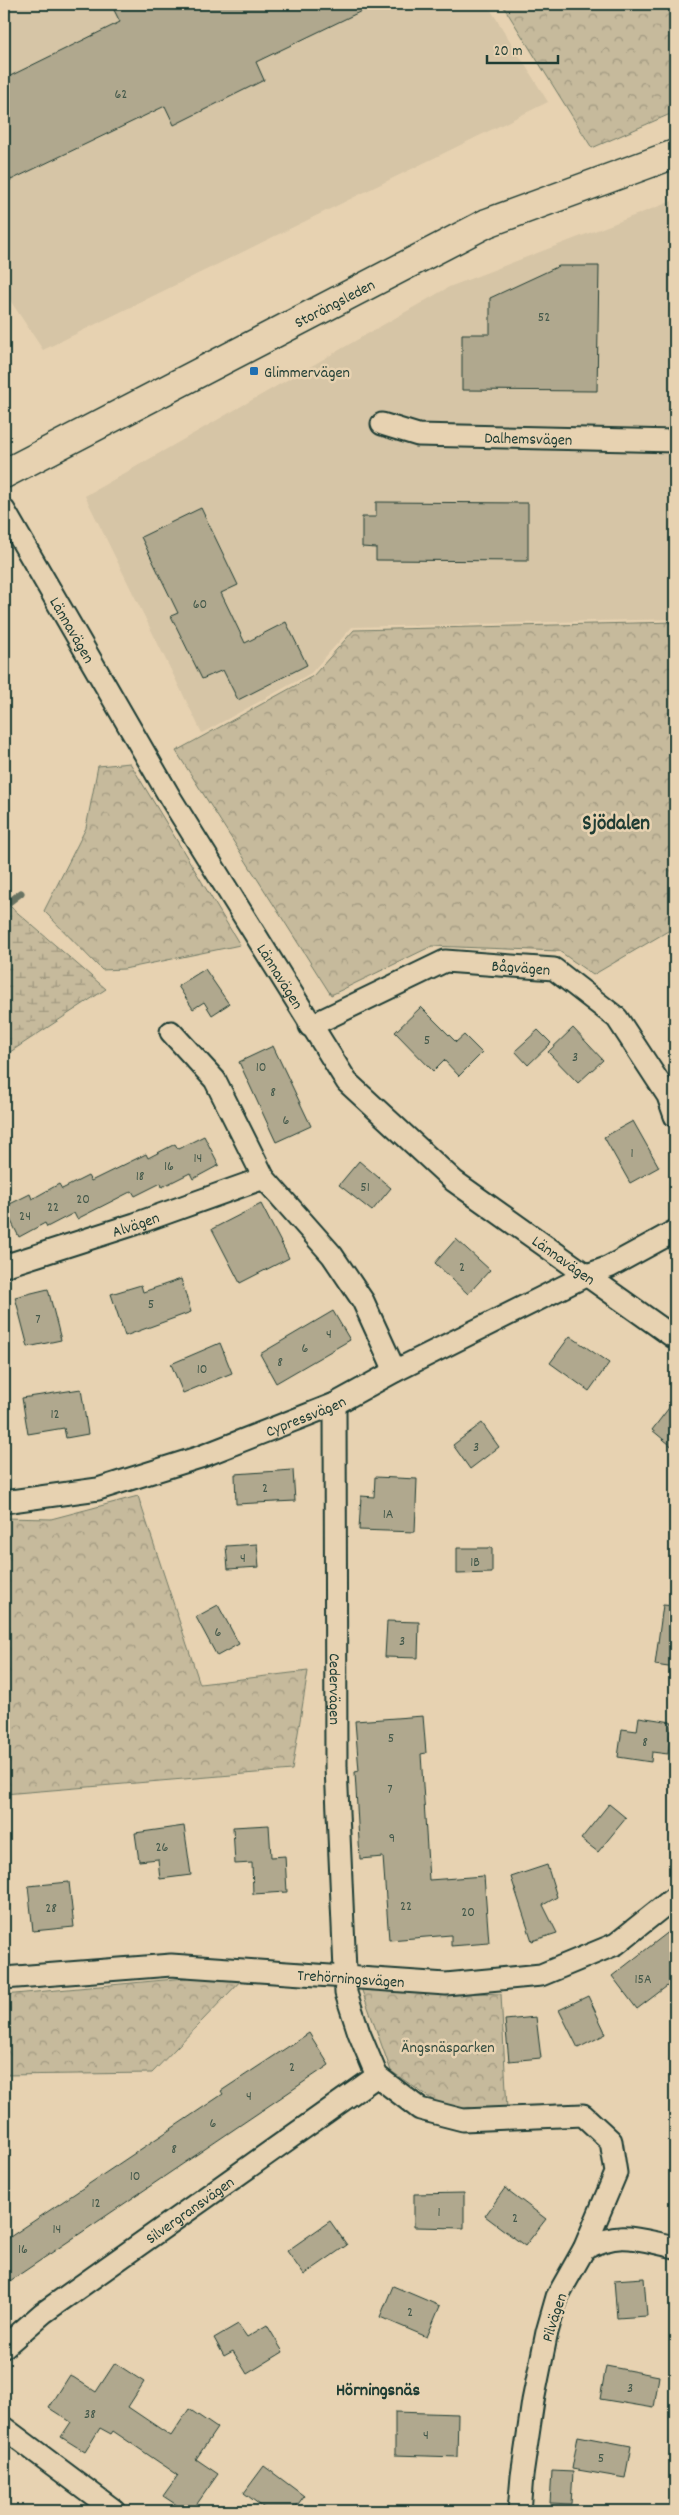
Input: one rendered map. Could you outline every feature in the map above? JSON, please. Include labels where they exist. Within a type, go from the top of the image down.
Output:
[{"type":"main road","name":"Storängsleden","points":[[4,474],[487,223],[675,154]]},
{"type":"street","name":"Dalhemsvägen","points":[[382,424],[418,435],[675,441]]},
{"type":"street","name":"Lännavägen","points":[[4,510],[171,799],[310,1026],[347,1082],[454,1181],[675,1338]]},
{"type":"street","name":"Bågvägen","points":[[310,1026],[445,961],[554,969],[617,1018],[668,1096],[675,1116]]},
{"type":"street","points":[[171,1032],[215,1080],[264,1178],[337,1262],[363,1300],[395,1370]]},
{"type":"street","name":"Alvägen","points":[[4,1266],[135,1224],[264,1178]]},
{"type":"street","name":"Cypressvägen","points":[[4,1502],[98,1489],[200,1457],[335,1404],[395,1370],[587,1275],[609,1267],[675,1231]]},
{"type":"street","name":"Cedervägen","points":[[335,1404],[336,1767],[346,1975]]},
{"type":"street","name":"Trehörningsvägen","points":[[4,1978],[172,1966],[346,1975],[446,1984],[541,1975],[616,1944],[675,1897]]},
{"type":"street","points":[[346,1975],[346,1993],[377,2076]]},
{"type":"street","name":"Pilvägen","points":[[377,2076],[420,2109],[463,2120],[584,2115],[611,2141],[616,2173],[584,2249],[557,2297],[543,2347],[522,2476],[519,2511]]},
{"type":"street","name":"Silvergransvägen","points":[[4,2347],[43,2312],[377,2076]]},
{"type":"street","points":[[584,2249],[602,2239],[618,2236],[675,2247]]},
{"type":"street","points":[[4,2428],[114,2511]]},
{"type":"shaded area","points":[[4,4],[487,4],[548,102],[43,350],[4,291]]},
{"type":"shaded area","points":[[675,200],[675,619],[352,627],[311,673],[202,733],[85,496],[449,287]]},
{"type":"green space","points":[[502,4],[675,4],[675,112],[592,148]]},
{"type":"green space","points":[[675,622],[675,927],[593,975],[559,951],[432,946],[331,995],[176,751],[313,676],[354,630]]},
{"type":"green space","points":[[130,763],[240,945],[124,969],[102,970],[44,911],[86,828],[98,766]]},
{"type":"green space","points":[[4,901],[106,989],[4,1056]]},
{"type":"green space","points":[[138,1496],[200,1684],[308,1671],[292,1770],[4,1794],[4,1518],[51,1519]]},
{"type":"green space","points":[[249,1972],[152,2073],[4,2075],[4,1995]]},
{"type":"green space","name":"Ängsnäsparken","points":[[361,1988],[501,1994],[507,2109],[444,2108],[391,2071]]},
{"type":"building","points":[[111,4],[376,4],[256,62],[264,80],[174,125],[165,106],[11,180],[4,165],[4,79],[120,22]]},
{"type":"building","points":[[559,266],[599,266],[597,391],[462,390],[462,334],[490,334],[490,298]]},
{"type":"building","points":[[376,502],[528,503],[528,561],[376,560],[376,548],[362,547],[362,517],[376,517]]},
{"type":"building","points":[[201,508],[238,585],[221,593],[245,643],[286,622],[307,665],[238,700],[223,670],[202,679],[171,616],[178,613],[141,537]]},
{"type":"building","points":[[205,969],[229,1004],[212,1015],[204,1002],[193,1009],[178,986]]},
{"type":"building","points":[[421,1007],[456,1042],[464,1035],[482,1053],[459,1076],[444,1060],[433,1071],[395,1032]]},
{"type":"building","points":[[573,1028],[603,1060],[578,1083],[548,1052]]},
{"type":"building","points":[[538,1030],[551,1043],[528,1065],[515,1051]]},
{"type":"building","points":[[273,1046],[311,1126],[276,1142],[239,1062]]},
{"type":"building","points":[[633,1121],[659,1167],[630,1183],[604,1137]]},
{"type":"building","points":[[204,1136],[219,1165],[193,1179],[190,1173],[162,1187],[161,1183],[135,1196],[132,1191],[77,1219],[74,1213],[47,1227],[45,1223],[19,1237],[4,1207],[30,1194],[32,1199],[59,1184],[62,1189],[88,1176],[91,1181],[146,1154],[148,1158],[175,1144],[178,1149]]},
{"type":"building","points":[[359,1161],[391,1188],[372,1211],[339,1185]]},
{"type":"building","points":[[261,1204],[289,1258],[240,1283],[212,1229]]},
{"type":"building","points":[[456,1239],[490,1270],[468,1294],[435,1263]]},
{"type":"building","points":[[181,1279],[191,1312],[125,1336],[111,1294],[141,1285],[143,1292]]},
{"type":"building","points":[[48,1289],[61,1340],[28,1347],[15,1297]]},
{"type":"building","points":[[333,1311],[350,1340],[276,1383],[260,1354]]},
{"type":"building","points":[[570,1336],[609,1363],[589,1391],[550,1363]]},
{"type":"building","points":[[220,1343],[232,1373],[183,1393],[171,1364]]},
{"type":"building","points":[[81,1389],[88,1434],[66,1438],[64,1428],[28,1434],[22,1398]]},
{"type":"building","points":[[675,1400],[675,1449],[652,1430]]},
{"type":"building","points":[[482,1423],[499,1447],[470,1469],[453,1445]]},
{"type":"building","points":[[293,1470],[295,1501],[236,1504],[235,1474]]},
{"type":"building","points":[[375,1477],[417,1479],[415,1532],[359,1530],[361,1496],[374,1497]]},
{"type":"building","points":[[257,1544],[259,1567],[228,1569],[226,1546]]},
{"type":"building","points":[[457,1548],[492,1548],[492,1573],[457,1574]]},
{"type":"building","points":[[218,1605],[239,1644],[217,1656],[196,1617]]},
{"type":"building","points":[[663,1605],[675,1606],[675,1668],[655,1665]]},
{"type":"building","points":[[387,1621],[419,1622],[418,1658],[385,1657]]},
{"type":"building","points":[[423,1716],[426,1753],[421,1754],[429,1880],[484,1876],[489,1943],[451,1946],[451,1935],[389,1940],[383,1857],[360,1859],[355,1772],[359,1771],[355,1721]]},
{"type":"building","points":[[639,1717],[672,1722],[668,1754],[652,1752],[651,1762],[618,1757],[622,1729],[637,1731]]},
{"type":"building","points":[[609,1804],[626,1818],[598,1852],[581,1839]]},
{"type":"building","points":[[269,1825],[271,1857],[285,1856],[287,1892],[253,1894],[252,1863],[235,1864],[233,1827]]},
{"type":"building","points":[[184,1826],[191,1875],[160,1879],[158,1859],[139,1861],[135,1833]]},
{"type":"building","points":[[547,1865],[557,1897],[543,1905],[557,1933],[532,1941],[511,1877]]},
{"type":"building","points":[[69,1882],[74,1927],[33,1931],[28,1886]]},
{"type":"building","points":[[675,1927],[675,1980],[637,2009],[612,1976]]},
{"type":"building","points":[[588,1996],[606,2034],[578,2048],[559,2010]]},
{"type":"building","points":[[536,2017],[541,2058],[509,2061],[505,2020]]},
{"type":"building","points":[[309,2033],[329,2065],[4,2285],[4,2241],[223,2094],[221,2091]]},
{"type":"building","points":[[505,2188],[546,2219],[525,2246],[485,2216]]},
{"type":"building","points":[[464,2193],[464,2228],[414,2227],[414,2194]]},
{"type":"building","points":[[330,2221],[347,2245],[304,2275],[287,2251]]},
{"type":"building","points":[[644,2278],[647,2316],[617,2318],[614,2280]]},
{"type":"building","points":[[393,2286],[440,2306],[427,2337],[380,2317]]},
{"type":"building","points":[[238,2324],[247,2337],[267,2325],[283,2352],[247,2374],[233,2351],[224,2356],[214,2338]]},
{"type":"building","points":[[115,2363],[144,2382],[128,2407],[171,2436],[189,2409],[217,2428],[196,2459],[218,2474],[192,2511],[186,2511],[163,2496],[178,2475],[113,2431],[111,2434],[100,2428],[85,2452],[61,2437],[71,2422],[49,2408],[70,2375],[96,2392]]},
{"type":"building","points":[[606,2366],[659,2376],[654,2408],[600,2399]]},
{"type":"building","points":[[395,2412],[458,2414],[457,2457],[395,2455]]},
{"type":"building","points":[[578,2436],[631,2446],[625,2478],[572,2469]]},
{"type":"building","points":[[264,2466],[304,2496],[293,2511],[268,2511],[244,2493]]},
{"type":"building","points":[[552,2471],[573,2472],[571,2504],[550,2503]]},
{"type":"waterway","points":[[4,906],[21,893]]},
{"type":"place","name":"Glimmervägen","points":[[254,371]]},
{"type":"district","name":"Sjödalen","points":[[616,822]]},
{"type":"district","name":"Hörningsnäs","points":[[378,2389]]}]
